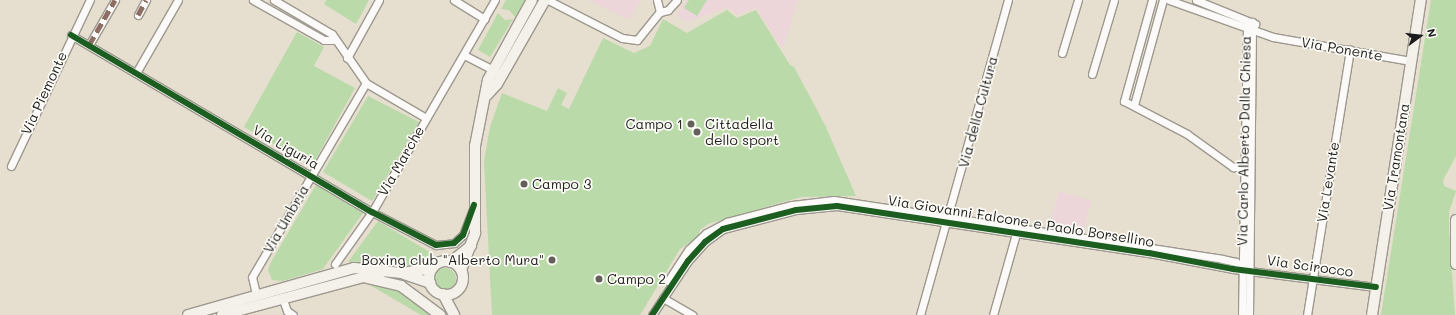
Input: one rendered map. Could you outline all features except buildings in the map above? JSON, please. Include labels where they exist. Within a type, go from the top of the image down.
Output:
[{"type":"street","name":"Via Piemonte","points":[[11,166],[71,35],[90,0]]},
{"type":"street","points":[[88,45],[115,0]]},
{"type":"street","points":[[138,15],[146,0]]},
{"type":"street","points":[[136,73],[178,0]]},
{"type":"street","points":[[253,0],[324,40],[334,40]]},
{"type":"street","points":[[267,8],[273,0],[332,34],[334,40],[366,83],[426,118]]},
{"type":"street","points":[[347,58],[379,0]]},
{"type":"street","points":[[454,0],[485,18]]},
{"type":"street","name":"Via Marche","points":[[335,264],[372,212],[495,0]]},
{"type":"street","points":[[453,313],[454,293],[461,285],[461,270],[472,244],[477,223],[474,205],[475,146],[487,95],[532,0]]},
{"type":"street","points":[[497,72],[546,0],[622,38],[637,40],[660,12],[668,10],[677,0]]},
{"type":"street","points":[[657,0],[660,12]]},
{"type":"street","name":"Via della Cultura","points":[[920,315],[949,216],[1008,0]]},
{"type":"street","points":[[1062,53],[1078,0]]},
{"type":"street","points":[[1092,74],[1114,0]]},
{"type":"street","points":[[1152,0],[1124,101],[1134,105],[1224,157],[1233,166],[1244,167]]},
{"type":"street","points":[[1134,105],[1163,0]]},
{"type":"street","name":"Via Ponente","points":[[1169,0],[1251,27]]},
{"type":"street","name":"Via Ponente","points":[[1196,0],[1273,36],[1411,61]]},
{"type":"street","name":"Via Tramontana","points":[[1372,315],[1421,0]]},
{"type":"street","name":"Via Carlo Alberto Dalla Chiesa","points":[[1248,315],[1245,268],[1244,167],[1251,27]]},
{"type":"street","name":"Via Carlo Alberto Dalla Chiesa","points":[[1242,315],[1245,268],[1251,27]]},
{"type":"street","name":"Via Liguria","points":[[71,35],[372,212],[444,247],[463,235],[474,205]]},
{"type":"street","name":"Via Levante","points":[[1307,315],[1350,49]]},
{"type":"street","points":[[464,55],[497,72]]},
{"type":"street","name":"Via Umbria","points":[[256,294],[252,277],[366,83]]},
{"type":"street","name":"Via Giovanni Falcone e Paolo Borsellino","points":[[647,315],[680,268],[704,242],[723,230],[795,207],[834,200],[949,216],[1017,231]]},
{"type":"street","name":"Via Giovanni Falcone e Paolo Borsellino","points":[[795,207],[837,206],[946,224],[1017,231],[1222,259],[1236,262],[1245,268]]},
{"type":"street","points":[[1456,220],[1456,264]]},
{"type":"street","points":[[993,315],[1017,231]]},
{"type":"street","points":[[188,315],[256,294],[354,268],[402,273],[433,268],[439,263],[451,262],[472,244]]},
{"type":"street","points":[[451,262],[461,270]]},
{"type":"street","points":[[430,283],[433,268]]},
{"type":"street","name":"Via Giovanni Falcone e Paolo Borsellino","points":[[652,315],[680,268]]},
{"type":"street","name":"Via Scirocco","points":[[1245,268],[1376,287]]},
{"type":"street","points":[[222,315],[331,283],[365,278],[382,272]]},
{"type":"street","points":[[402,273],[430,283],[443,294],[453,313]]},
{"type":"street","points":[[365,278],[401,286],[440,315]]},
{"type":"street","points":[[443,294],[454,293]]},
{"type":"street","points":[[282,297],[287,311],[293,315]]},
{"type":"street","points":[[663,298],[693,315]]},
{"type":"shaded area","points":[[588,0],[641,0],[629,20]]},
{"type":"shaded area","points":[[686,0],[798,0],[783,49],[756,8],[736,15],[728,7],[688,22],[676,16]]},
{"type":"shaded area","points":[[1059,191],[1091,201],[1083,236],[1048,230]]},
{"type":"green space","points":[[326,0],[369,0],[356,24],[324,4]]},
{"type":"green space","points":[[506,0],[525,0],[515,17],[509,10],[501,9]]},
{"type":"green space","points":[[689,0],[707,0],[697,16],[684,8]]},
{"type":"green space","points":[[1431,0],[1456,0],[1456,156],[1443,180],[1444,186],[1456,191],[1449,212],[1455,315],[1381,315]]},
{"type":"green space","name":"Cittadella dello sport","points":[[727,10],[737,18],[756,10],[790,65],[794,67],[825,125],[856,196],[801,197],[708,224],[700,230],[698,237],[680,249],[640,315],[492,315],[484,161],[490,127],[502,93],[547,111],[558,88],[567,93],[561,105],[569,109],[603,38],[634,53],[650,46],[663,19],[687,33]]},
{"type":"green space","points":[[498,13],[505,20],[513,19],[490,57],[478,50]]},
{"type":"green space","points":[[297,32],[324,47],[314,66],[355,88],[312,166],[244,127]]},
{"type":"green space","points":[[368,96],[419,122],[372,201],[323,172]]},
{"type":"green space","points":[[316,185],[363,213],[323,269],[283,281],[272,280],[268,270],[271,262]]},
{"type":"green space","points":[[378,221],[433,254],[432,257],[409,266],[386,261],[348,262]]},
{"type":"green space","points":[[445,268],[453,271],[456,279],[453,287],[445,290],[437,287],[434,279],[437,271]]},
{"type":"green space","points":[[370,285],[396,289],[436,315],[421,315]]},
{"type":"marked path","points":[[89,45],[115,0]]},
{"type":"marked path","points":[[138,15],[146,0]]},
{"type":"cycle path","points":[[71,35],[372,212],[436,245],[454,243],[463,235],[474,205]]},
{"type":"cycle path","points":[[652,315],[688,261],[705,242],[723,229],[796,210],[837,206],[1149,253],[1233,269],[1376,287]]},
{"type":"place","name":"Campo 1","points":[[691,124]]},
{"type":"place","name":"Cittadella dello sport","points":[[697,132]]},
{"type":"place","name":"Campo 3","points":[[524,184]]},
{"type":"place","name":"Boxing club \"Alberto Mura\"","points":[[552,260]]},
{"type":"place","name":"Campo 2","points":[[599,279]]}]
